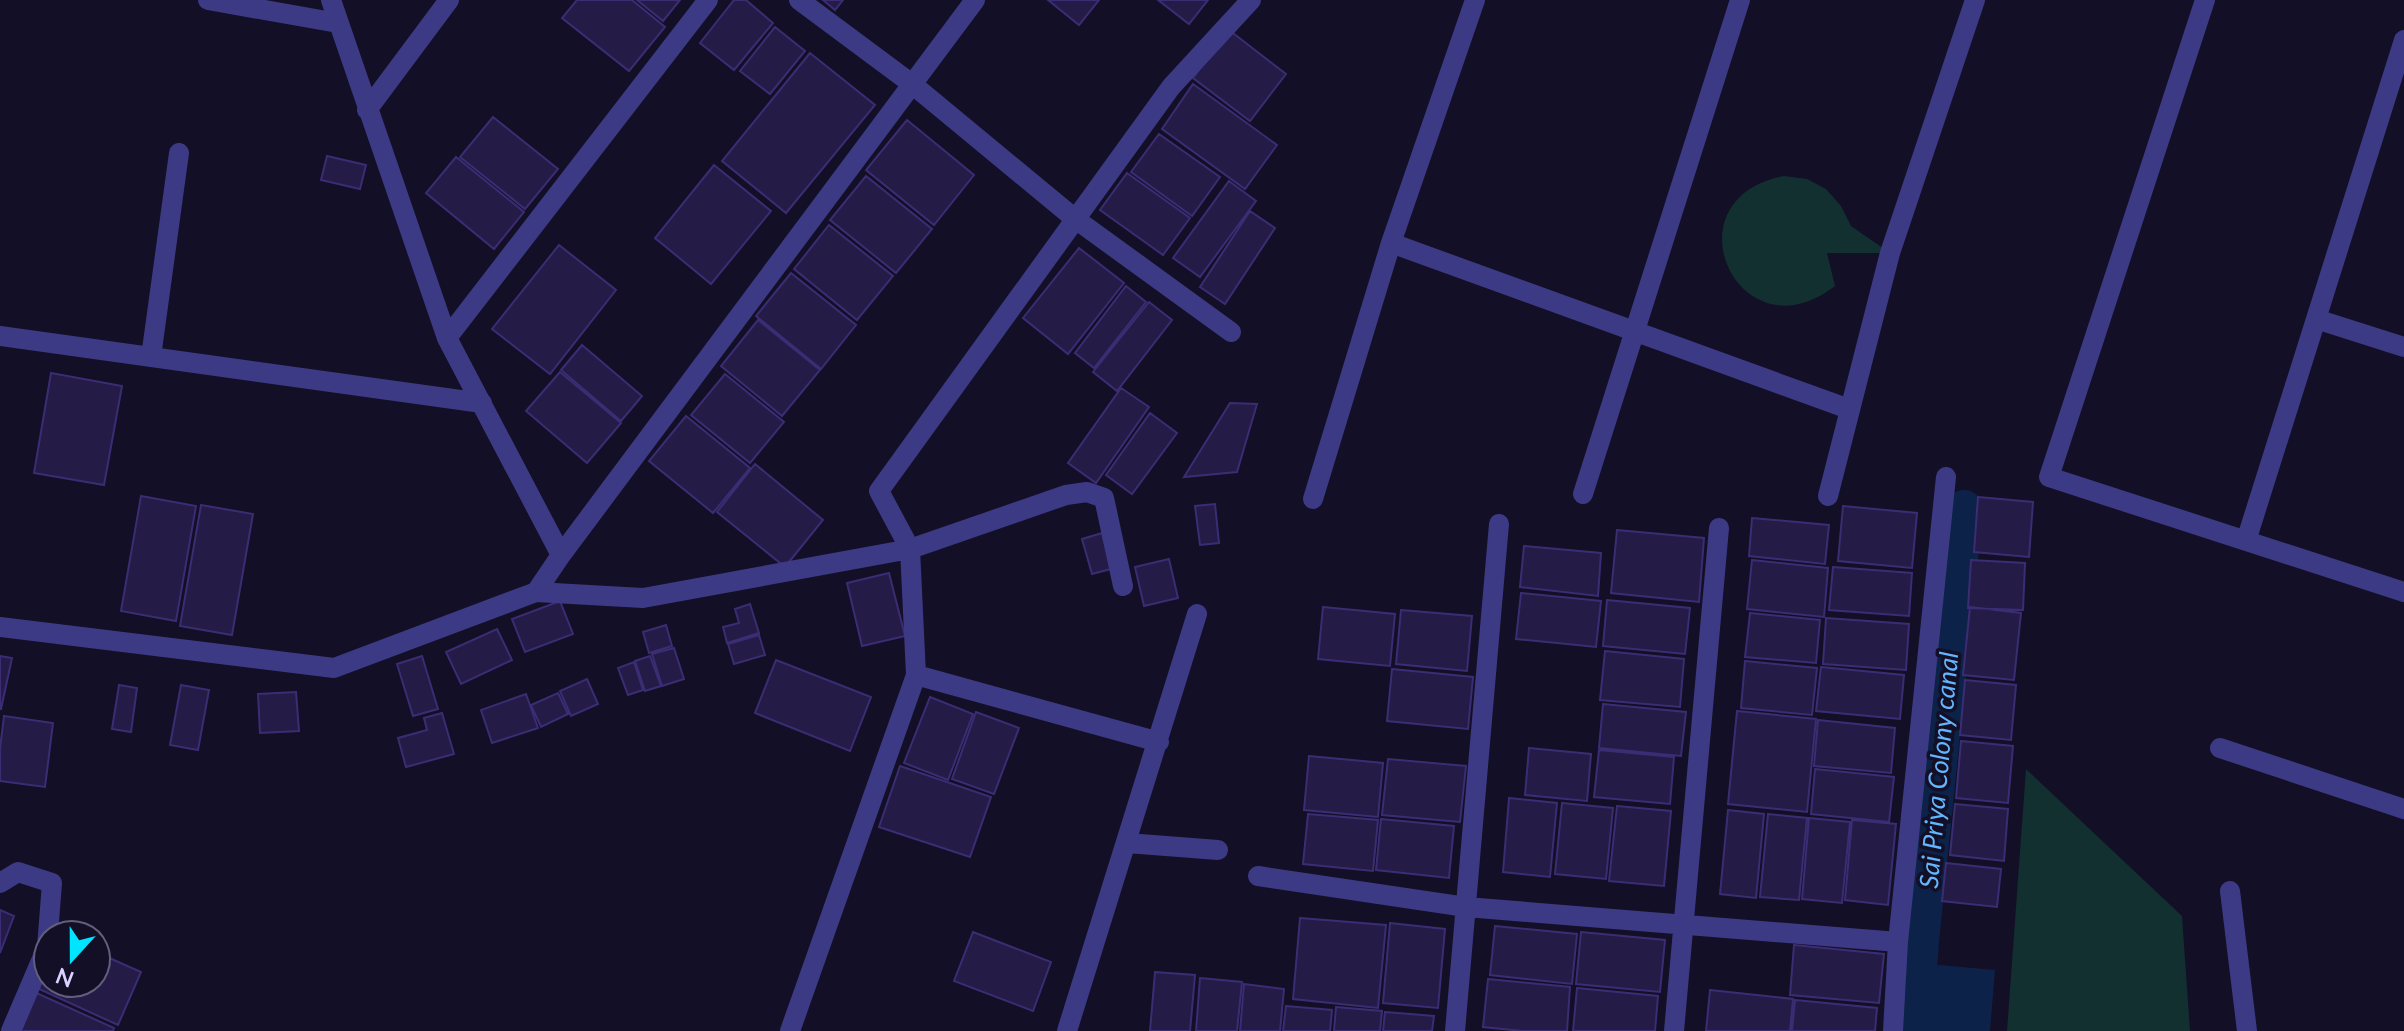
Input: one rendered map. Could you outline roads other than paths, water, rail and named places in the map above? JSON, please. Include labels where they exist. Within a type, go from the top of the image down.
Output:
[{"type":"street","points":[[208,0],[338,23]]},
{"type":"street","points":[[331,0],[447,338],[561,555]]},
{"type":"street","points":[[367,110],[449,0]]},
{"type":"street","points":[[447,338],[708,0]]},
{"type":"street","points":[[799,0],[912,84],[1074,218],[1231,332]]},
{"type":"street","points":[[536,592],[975,0]]},
{"type":"street","points":[[790,1031],[916,675],[910,549],[879,491],[1171,87],[1251,0]]},
{"type":"street","points":[[1313,499],[1391,243],[1475,0]]},
{"type":"street","points":[[1583,494],[1740,0]]},
{"type":"street","points":[[1828,496],[1890,253],[1975,0]]},
{"type":"street","points":[[2205,0],[2049,477],[2404,592]]},
{"type":"street","points":[[2246,541],[2404,40]]},
{"type":"street","points":[[151,357],[179,153]]},
{"type":"street","points":[[1391,243],[1849,409]]},
{"type":"street","points":[[2316,319],[2404,347]]},
{"type":"street","points":[[0,336],[482,403]]},
{"type":"street","points":[[1893,1031],[1898,942],[1946,477]]},
{"type":"street","points":[[0,627],[334,668],[536,592],[643,598],[910,549],[1066,495],[1087,492],[1104,498],[1123,586]]},
{"type":"street","points":[[1455,1031],[1499,524]]},
{"type":"street","points":[[1674,1031],[1719,528]]},
{"type":"street","points":[[1067,1031],[1197,614]]},
{"type":"street","points":[[916,675],[1159,742]]},
{"type":"street","points":[[2220,748],[2404,809]]},
{"type":"street","points":[[1127,843],[1218,850]]},
{"type":"street","points":[[0,883],[18,872],[52,883],[47,947],[11,1031]]},
{"type":"street","points":[[1258,876],[1466,907],[1898,942]]},
{"type":"street","points":[[2230,891],[2247,1031]]},
{"type":"water","points":[[1929,964],[1995,970],[1990,1031],[1926,1031]]},
{"type":"waterway","name":"Sai Priya Colony canal","points":[[1914,1031],[1920,941],[1964,509]]}]
